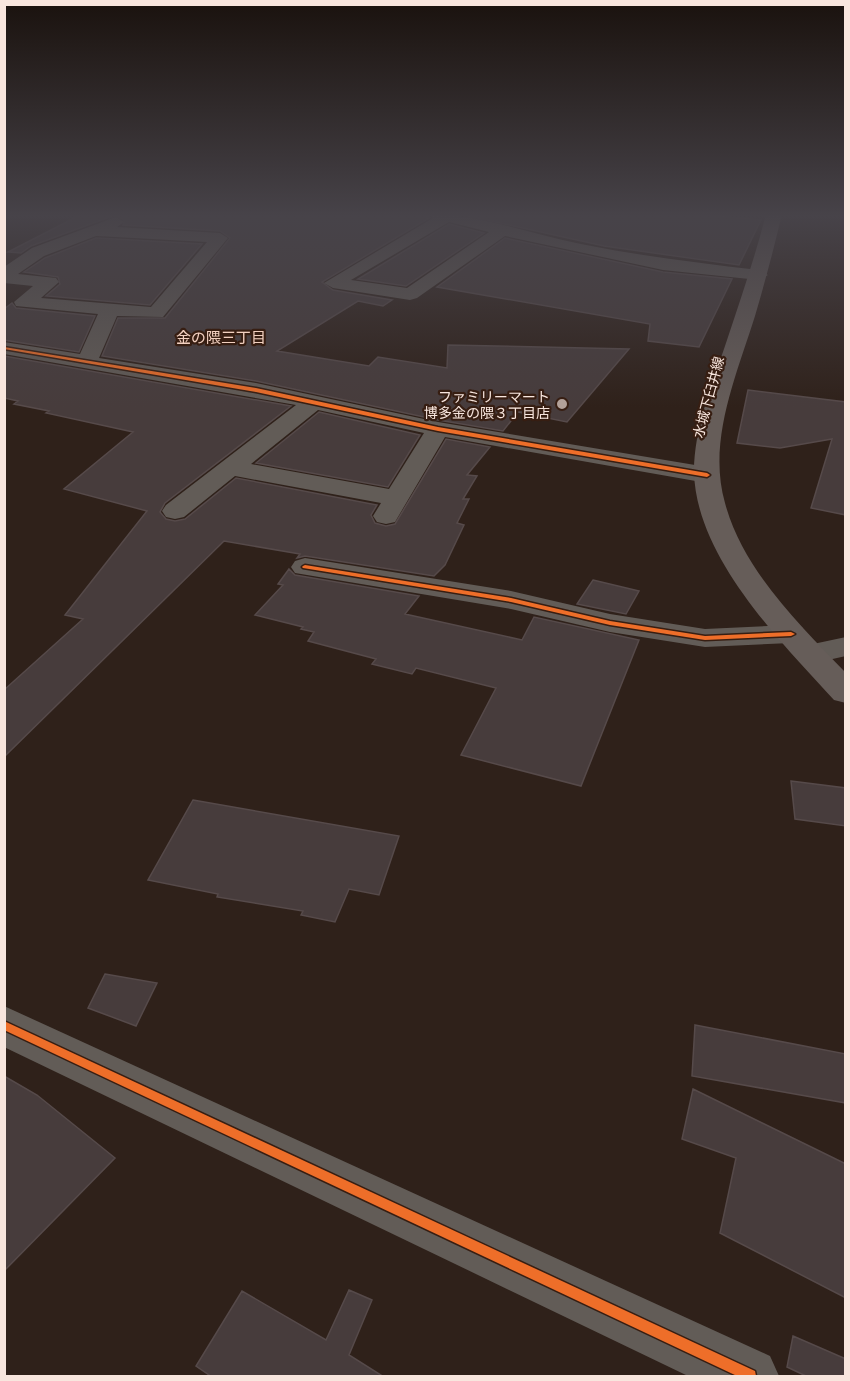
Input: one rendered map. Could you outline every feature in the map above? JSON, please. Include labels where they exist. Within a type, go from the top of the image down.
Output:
[{"type":"main road","name":"水城下臼井線","points":[[758,278],[724,383],[708,443],[707,475],[714,509],[735,558],[778,620],[846,693]]},
{"type":"street","points":[[23,278],[50,282],[22,302],[156,313],[185,278]]},
{"type":"street","points":[[340,278],[333,283],[410,294],[432,278]]},
{"type":"street","points":[[87,362],[110,309]]},
{"type":"street","points":[[4,348],[314,402],[438,429],[707,475]]},
{"type":"street","points":[[175,511],[228,467],[314,402]]},
{"type":"street","points":[[228,467],[391,507],[438,429]]},
{"type":"street","points":[[305,567],[511,600],[610,623],[705,638],[846,646]]},
{"type":"street","points":[[4,1025],[750,1377]]},
{"type":"building","points":[[58,278],[173,278],[150,305],[46,296],[60,284]]},
{"type":"building","points":[[197,278],[328,278],[322,282],[333,290],[392,300],[383,306],[358,301],[277,351],[369,366],[378,357],[447,368],[448,345],[629,349],[567,422],[518,412],[503,431],[438,420],[256,381],[102,356],[118,318],[165,318]]},
{"type":"building","points":[[359,278],[417,278],[406,286]]},
{"type":"building","points":[[449,278],[732,279],[699,347],[648,341],[650,324],[437,287]]},
{"type":"building","points":[[12,303],[16,308],[95,316],[79,352],[4,340],[4,309]]},
{"type":"building","points":[[4,356],[291,406],[165,503],[160,512],[166,519],[175,521],[185,519],[236,478],[377,505],[371,515],[375,523],[386,526],[395,524],[446,439],[490,447],[467,475],[477,476],[463,499],[469,499],[457,523],[464,525],[445,565],[434,576],[305,556],[297,558],[300,554],[224,541],[4,757],[4,690],[83,619],[65,615],[147,511],[64,489],[133,432],[14,404],[18,401],[4,398]]},
{"type":"building","points":[[748,390],[846,402],[846,515],[811,508],[832,439],[780,448],[737,443]]},
{"type":"building","points":[[319,412],[420,435],[388,487],[256,463]]},
{"type":"building","points":[[289,569],[295,575],[419,596],[405,614],[522,640],[534,617],[639,640],[581,786],[461,755],[496,688],[416,668],[412,674],[372,664],[376,659],[308,641],[314,632],[301,629],[303,627],[255,615],[283,585],[278,584]]},
{"type":"building","points":[[593,580],[639,591],[626,614],[577,604]]},
{"type":"building","points":[[791,781],[846,788],[846,826],[795,819]]},
{"type":"building","points":[[193,800],[399,836],[379,895],[349,889],[335,922],[301,915],[303,911],[217,897],[218,894],[148,880]]},
{"type":"building","points":[[105,974],[157,983],[136,1026],[88,1008]]},
{"type":"building","points":[[695,1025],[846,1054],[846,1103],[692,1076]]},
{"type":"building","points":[[4,1076],[37,1095],[115,1158],[4,1271]]},
{"type":"building","points":[[693,1089],[846,1164],[846,1298],[720,1233],[736,1158],[682,1139]]},
{"type":"building","points":[[349,1290],[372,1300],[349,1355],[384,1377],[212,1377],[196,1366],[242,1291],[326,1340]]},
{"type":"building","points":[[793,1336],[846,1359],[846,1377],[808,1377],[787,1367]]},
{"type":"cycle path","points":[[4,348],[256,390],[438,429],[707,475]]},
{"type":"cycle path","points":[[305,567],[511,600],[610,623],[705,638],[791,634]]},
{"type":"cycle path","points":[[4,1025],[750,1376]]},
{"type":"place","name":"ファミリーマート 博多金の隈３丁目店","points":[[562,404]]},
{"type":"district","name":"金の隈三丁目","points":[[221,337]]}]
